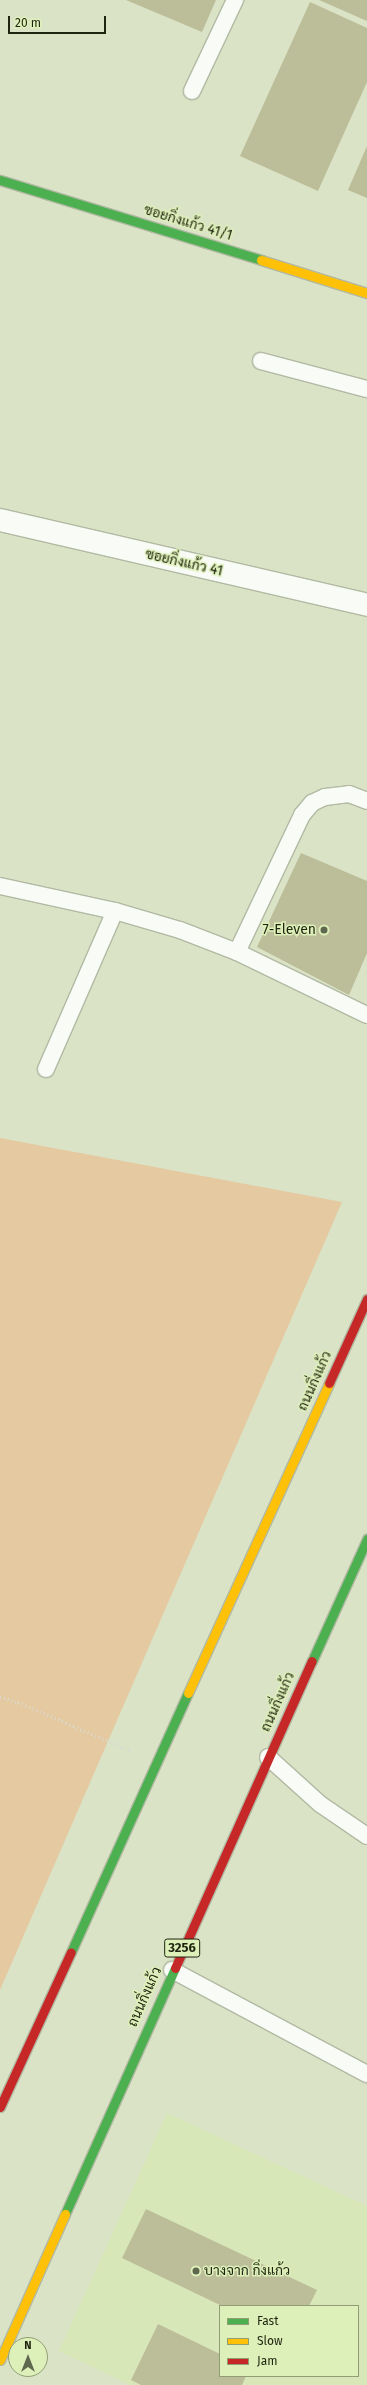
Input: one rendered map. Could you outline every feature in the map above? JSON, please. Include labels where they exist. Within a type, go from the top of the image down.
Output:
[{"type":"main road","name":"ซอยกิ่งแก้ว 41/1","points":[[0,180],[367,293]]},
{"type":"main road","name":"ถนนกิ่งแก้ว","points":[[0,2107],[367,1299]]},
{"type":"main road","name":"ถนนกิ่งแก้ว","points":[[0,2360],[172,1970],[367,1539]]},
{"type":"street","name":"ซอยกิ่งแก้ว 41","points":[[0,520],[367,605]]},
{"type":"lane","points":[[192,91],[235,0]]},
{"type":"lane","points":[[261,362],[367,389]]},
{"type":"lane","points":[[237,952],[302,815],[312,803],[325,797],[349,794],[367,801]]},
{"type":"lane","points":[[0,886],[115,911],[180,930],[237,952],[367,1015]]},
{"type":"lane","points":[[46,1069],[115,911]]},
{"type":"lane","points":[[268,1757],[320,1804],[367,1836]]},
{"type":"lane","points":[[172,1970],[367,2074]]},
{"type":"path","points":[[0,1697],[18,1702],[157,1762]]},
{"type":"shaded area","points":[[0,1138],[342,1202],[0,1990]]},
{"type":"shaded area","points":[[167,2113],[367,2206],[367,2385],[130,2385],[59,2351]]},
{"type":"building","points":[[126,0],[216,0],[202,32]]},
{"type":"building","points":[[319,0],[367,0],[367,21]]},
{"type":"building","points":[[310,2],[367,28],[367,82],[318,191],[240,156]]},
{"type":"building","points":[[367,146],[367,198],[348,190]]},
{"type":"building","points":[[301,853],[367,881],[367,953],[349,995],[257,947]]},
{"type":"building","points":[[146,2209],[317,2290],[310,2305],[220,2305],[122,2258]]},
{"type":"building","points":[[158,2324],[219,2354],[219,2377],[246,2377],[242,2385],[141,2385],[131,2380]]},
{"type":"traffic: fast","points":[[0,180],[261,260]]},
{"type":"traffic: fast","points":[[312,1661],[367,1539]]},
{"type":"traffic: fast","points":[[71,1952],[188,1693]]},
{"type":"traffic: fast","points":[[65,2214],[175,1968]]},
{"type":"traffic: slow","points":[[261,260],[367,293]]},
{"type":"traffic: slow","points":[[188,1693],[329,1383]]},
{"type":"traffic: slow","points":[[0,2360],[65,2214]]},
{"type":"traffic: jam","points":[[329,1383],[367,1299]]},
{"type":"traffic: jam","points":[[175,1968],[312,1661]]},
{"type":"traffic: jam","points":[[0,2107],[71,1952]]},
{"type":"place","name":"7-Eleven","points":[[324,930]]},
{"type":"place","name":"บางจาก กิ่งแก้ว","points":[[196,2271]]}]
